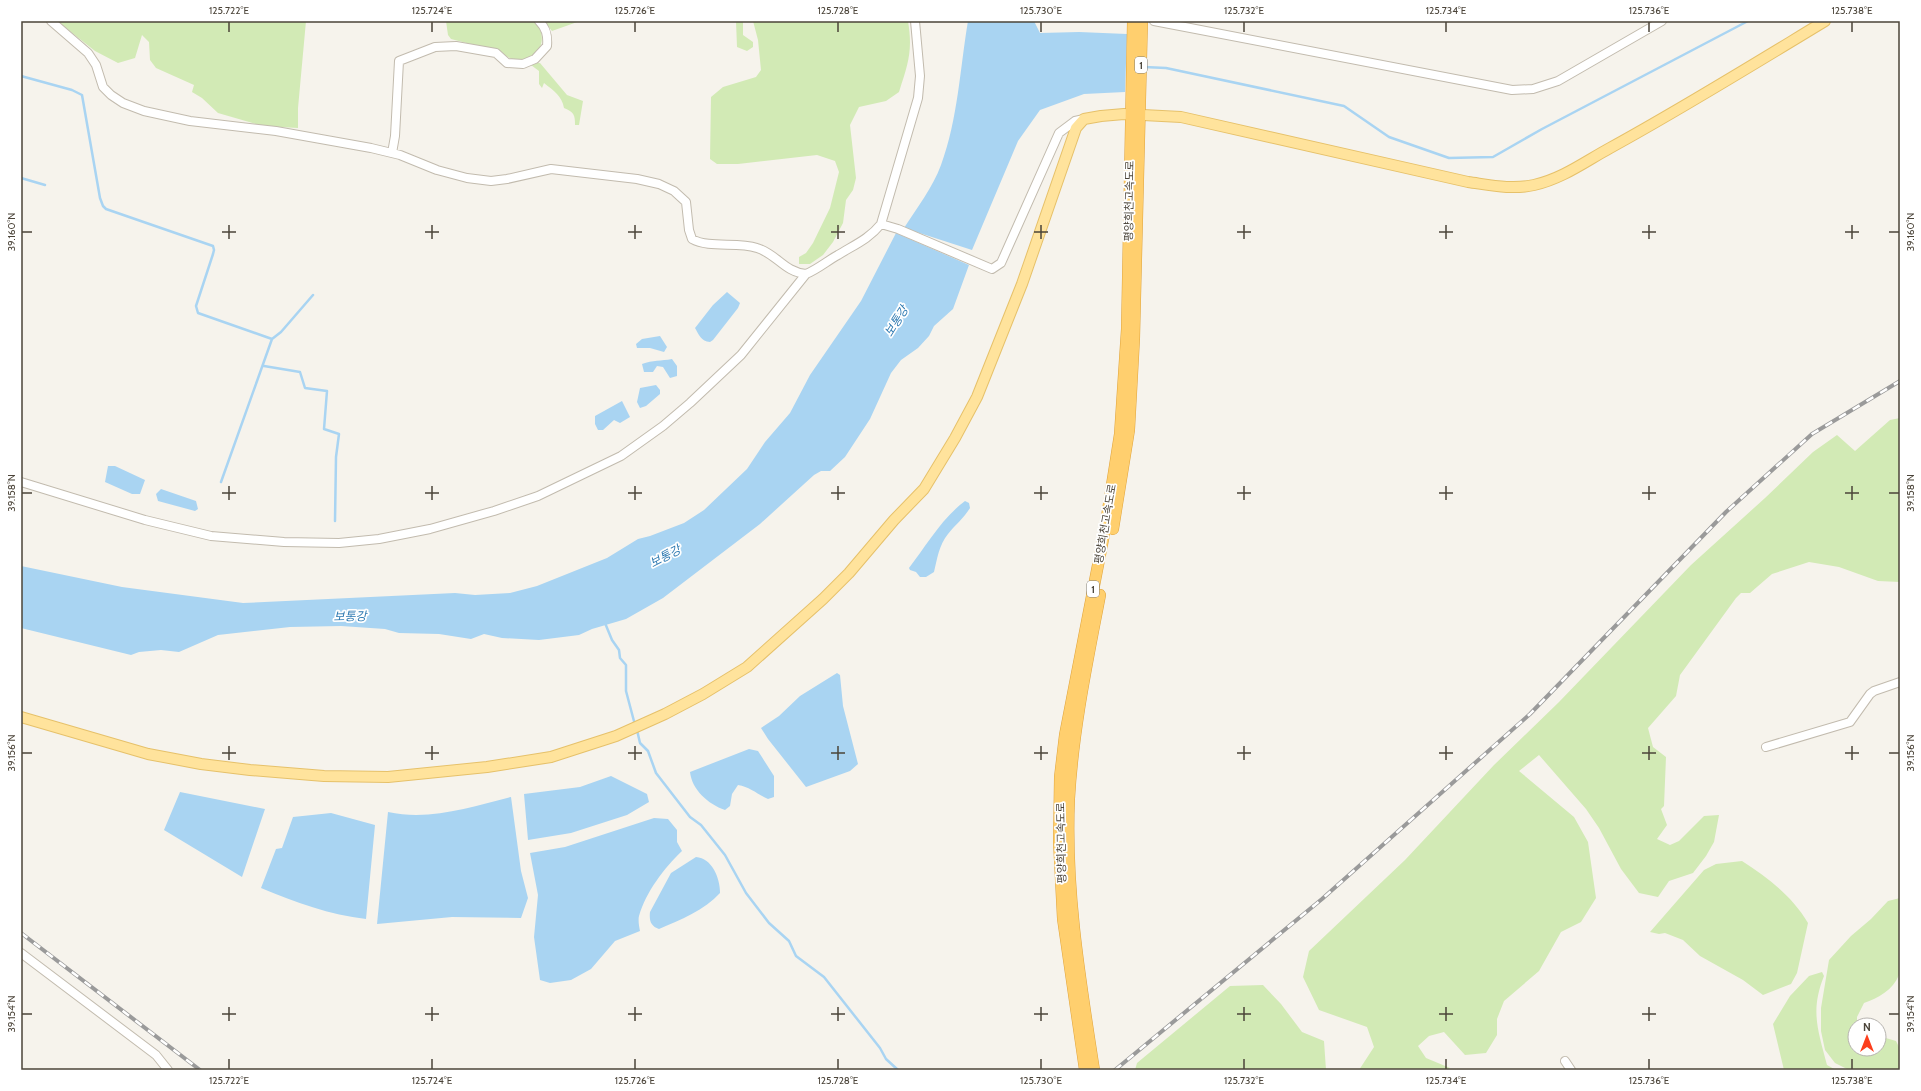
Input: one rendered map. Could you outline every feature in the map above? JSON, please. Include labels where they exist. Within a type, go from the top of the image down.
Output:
[{"type":"highway","name":"평양희천고속도로","points":[[1085,1070],[1063,919],[1059,842],[1060,777],[1065,735],[1105,529],[1120,434],[1127,329],[1137,23]]},
{"type":"highway","name":"평양희천고속도로","points":[[1094,1070],[1076,958],[1071,909],[1069,800],[1074,738],[1079,701],[1119,493],[1129,430],[1134,339],[1135,110]]},
{"type":"main road","points":[[21,717],[148,754],[201,764],[250,770],[324,776],[388,777],[487,767],[551,757],[616,736],[665,714],[703,694],[746,668],[823,599],[849,573],[894,520],[924,489],[955,438],[977,397],[1022,284],[1076,128],[1084,119],[1135,110],[1181,117],[1468,182],[1502,187],[1535,185],[1563,175],[1646,129],[1825,21]]},
{"type":"street","points":[[51,21],[88,53],[96,65],[103,87],[111,95],[130,106],[144,111],[190,121],[276,131],[392,153],[437,170],[467,178],[490,180],[507,179],[551,169],[637,179],[659,184],[674,191],[686,202],[689,230],[692,239],[699,243],[742,245],[757,248],[770,254],[786,268],[796,273],[806,274]]},
{"type":"street","points":[[392,153],[395,136],[399,61],[435,47],[456,46],[496,53],[507,63],[523,64],[535,59],[547,46],[544,27],[539,21]]},
{"type":"street","points":[[21,482],[131,516],[211,536],[284,542],[340,543],[379,539],[430,529],[494,511],[538,496],[620,456],[664,426],[740,355],[806,274],[819,268],[866,239],[880,224],[918,98],[920,76],[916,21]]},
{"type":"street","points":[[1154,21],[1512,90],[1533,88],[1558,81],[1662,21]]},
{"type":"street","points":[[880,224],[898,229],[992,269],[1001,263],[1059,133],[1075,121],[1084,119]]},
{"type":"street","points":[[1766,747],[1850,722],[1874,690],[1900,682]]},
{"type":"street","points":[[21,953],[156,1055],[168,1070]]},
{"type":"street","points":[[1565,1061],[1571,1070]]},
{"type":"green space","points":[[57,21],[306,21],[298,108],[298,128],[263,126],[218,113],[202,98],[192,92],[194,85],[156,68],[150,60],[149,42],[142,35],[135,58],[118,63],[95,51]]},
{"type":"green space","points":[[446,21],[535,21],[541,30],[542,40],[540,48],[535,55],[528,59],[519,61],[511,59],[502,52],[451,39],[448,35]]},
{"type":"green space","points":[[544,21],[580,21],[552,31]]},
{"type":"green space","points":[[736,21],[743,21],[743,35],[753,42],[753,47],[747,51],[737,47]]},
{"type":"green space","points":[[753,21],[908,21],[910,41],[909,57],[899,92],[886,101],[859,107],[850,125],[856,178],[853,190],[846,200],[843,223],[833,242],[823,255],[810,264],[799,264],[799,257],[806,253],[813,243],[830,208],[839,172],[835,161],[817,155],[738,164],[717,164],[710,159],[711,97],[723,87],[756,77],[761,70],[758,40]]},
{"type":"green space","points":[[540,63],[567,95],[583,101],[579,125],[575,125],[573,114],[564,108],[557,94],[544,83],[542,88],[539,84],[539,71],[531,65]]},
{"type":"green space","points":[[1900,418],[1900,582],[1878,581],[1839,567],[1809,562],[1772,574],[1750,593],[1741,593],[1736,598],[1680,675],[1676,696],[1648,728],[1653,747],[1666,757],[1664,806],[1661,809],[1667,825],[1657,839],[1670,845],[1679,841],[1704,816],[1719,815],[1714,842],[1706,856],[1693,873],[1669,881],[1658,897],[1639,893],[1621,869],[1599,828],[1586,809],[1539,755],[1519,771],[1574,817],[1588,842],[1596,898],[1581,922],[1561,932],[1539,971],[1504,1001],[1497,1019],[1497,1035],[1486,1053],[1465,1055],[1444,1032],[1429,1036],[1418,1046],[1426,1058],[1450,1068],[1447,1070],[1359,1070],[1374,1047],[1367,1027],[1319,1010],[1303,977],[1309,951],[1405,860],[1494,765],[1559,702],[1691,565],[1813,452],[1837,435],[1855,451],[1890,420]]},
{"type":"green space","points":[[1742,861],[1761,874],[1787,896],[1802,913],[1808,923],[1797,973],[1791,984],[1763,995],[1743,980],[1700,956],[1683,940],[1665,933],[1659,934],[1650,932],[1704,870],[1716,864]]},
{"type":"green space","points":[[1900,898],[1901,951],[1899,975],[1893,985],[1884,993],[1875,999],[1864,1003],[1857,1017],[1847,1017],[1847,1057],[1887,1057],[1887,1038],[1896,1041],[1900,1049],[1900,1070],[1849,1070],[1835,1063],[1825,1050],[1821,1031],[1821,1008],[1829,960],[1851,936],[1871,919],[1888,901]]},
{"type":"green space","points":[[1822,972],[1824,976],[1817,1000],[1816,1010],[1818,1031],[1827,1065],[1836,1070],[1784,1070],[1773,1024],[1790,996],[1809,976]]},
{"type":"green space","points":[[1263,985],[1281,1004],[1302,1032],[1324,1041],[1326,1070],[1135,1070],[1137,1063],[1230,986]]},
{"type":"water","points":[[968,21],[1034,21],[1040,33],[1079,32],[1127,34],[1125,92],[1084,94],[1040,110],[1018,141],[972,250],[904,228],[934,181],[947,148],[955,112]]},
{"type":"water","name":"보통강","points":[[896,233],[969,265],[953,309],[934,326],[929,336],[918,348],[901,360],[891,373],[870,419],[845,457],[830,471],[821,471],[814,475],[760,524],[663,598],[626,619],[592,629],[579,635],[539,640],[502,638],[484,634],[471,639],[439,634],[399,633],[385,629],[341,626],[290,627],[218,635],[179,652],[161,650],[139,652],[131,655],[21,628],[21,566],[122,587],[243,603],[455,593],[475,595],[510,593],[537,586],[607,558],[638,539],[684,523],[704,510],[747,469],[765,442],[790,413],[810,375],[861,301]]},
{"type":"water","points":[[727,292],[740,303],[738,308],[713,340],[710,342],[704,340],[695,328],[713,305]]},
{"type":"water","points":[[660,336],[667,347],[664,352],[650,348],[637,348],[636,344],[642,339]]},
{"type":"water","points":[[672,359],[677,366],[677,376],[670,378],[663,367],[657,366],[653,372],[644,372],[642,364]]},
{"type":"water","points":[[656,385],[660,390],[660,394],[646,406],[640,408],[637,402],[640,388]]},
{"type":"water","points":[[622,401],[630,417],[620,423],[614,420],[603,430],[598,430],[595,424],[595,416]]},
{"type":"water","points":[[108,466],[115,466],[145,480],[140,494],[132,494],[105,482]]},
{"type":"water","points":[[161,489],[196,501],[198,509],[195,511],[158,501],[156,494]]},
{"type":"water","points":[[965,501],[969,503],[970,508],[942,543],[934,572],[926,577],[920,577],[916,572],[910,570],[909,568],[942,524]]},
{"type":"water","points":[[837,673],[840,675],[843,706],[858,764],[850,771],[806,787],[761,728],[779,716],[800,696]]},
{"type":"water","points":[[749,749],[758,751],[774,776],[774,797],[768,799],[750,789],[738,785],[732,794],[730,806],[725,810],[702,796],[691,779],[690,772]]},
{"type":"water","points":[[611,776],[647,794],[649,802],[627,815],[571,833],[528,840],[524,794],[580,787]]},
{"type":"water","points":[[180,792],[265,809],[242,877],[164,830]]},
{"type":"water","points":[[511,797],[521,871],[528,898],[521,918],[452,917],[377,924],[388,812],[419,815],[435,814],[466,809]]},
{"type":"water","points":[[331,813],[375,825],[366,919],[313,907],[261,888],[276,849],[282,848],[293,817]]},
{"type":"water","points":[[654,818],[668,819],[677,830],[677,842],[682,851],[662,873],[646,898],[639,916],[640,931],[615,941],[591,969],[571,980],[550,983],[540,980],[534,937],[538,895],[530,853],[565,847]]},
{"type":"water","points":[[696,857],[702,858],[711,865],[717,875],[720,893],[707,905],[692,914],[659,929],[656,928],[651,923],[650,912],[671,873]]},
{"type":"waterway","points":[[1144,67],[1166,68],[1344,106],[1389,137],[1449,158],[1493,157],[1542,129],[1748,21]]},
{"type":"waterway","points":[[21,76],[72,90],[82,95],[100,198],[106,209],[213,246],[213,254],[196,306],[198,313],[272,339],[221,482]]},
{"type":"waterway","points":[[21,178],[45,185]]},
{"type":"waterway","points":[[272,339],[281,332],[313,295]]},
{"type":"waterway","points":[[264,366],[300,372],[305,388],[327,391],[324,429],[339,434],[336,457],[335,521]]},
{"type":"waterway","points":[[605,623],[612,640],[619,650],[620,658],[626,665],[626,691],[635,725]]},
{"type":"waterway","points":[[637,730],[640,743],[648,751],[656,773],[690,817],[701,825],[725,855],[746,893],[769,923],[789,941],[796,956],[824,977],[880,1048],[886,1059],[898,1070]]},
{"type":"railway","points":[[1115,1070],[1322,899],[1530,714],[1726,512],[1812,434],[1900,381]]},
{"type":"railway","points":[[21,933],[200,1070]]}]
